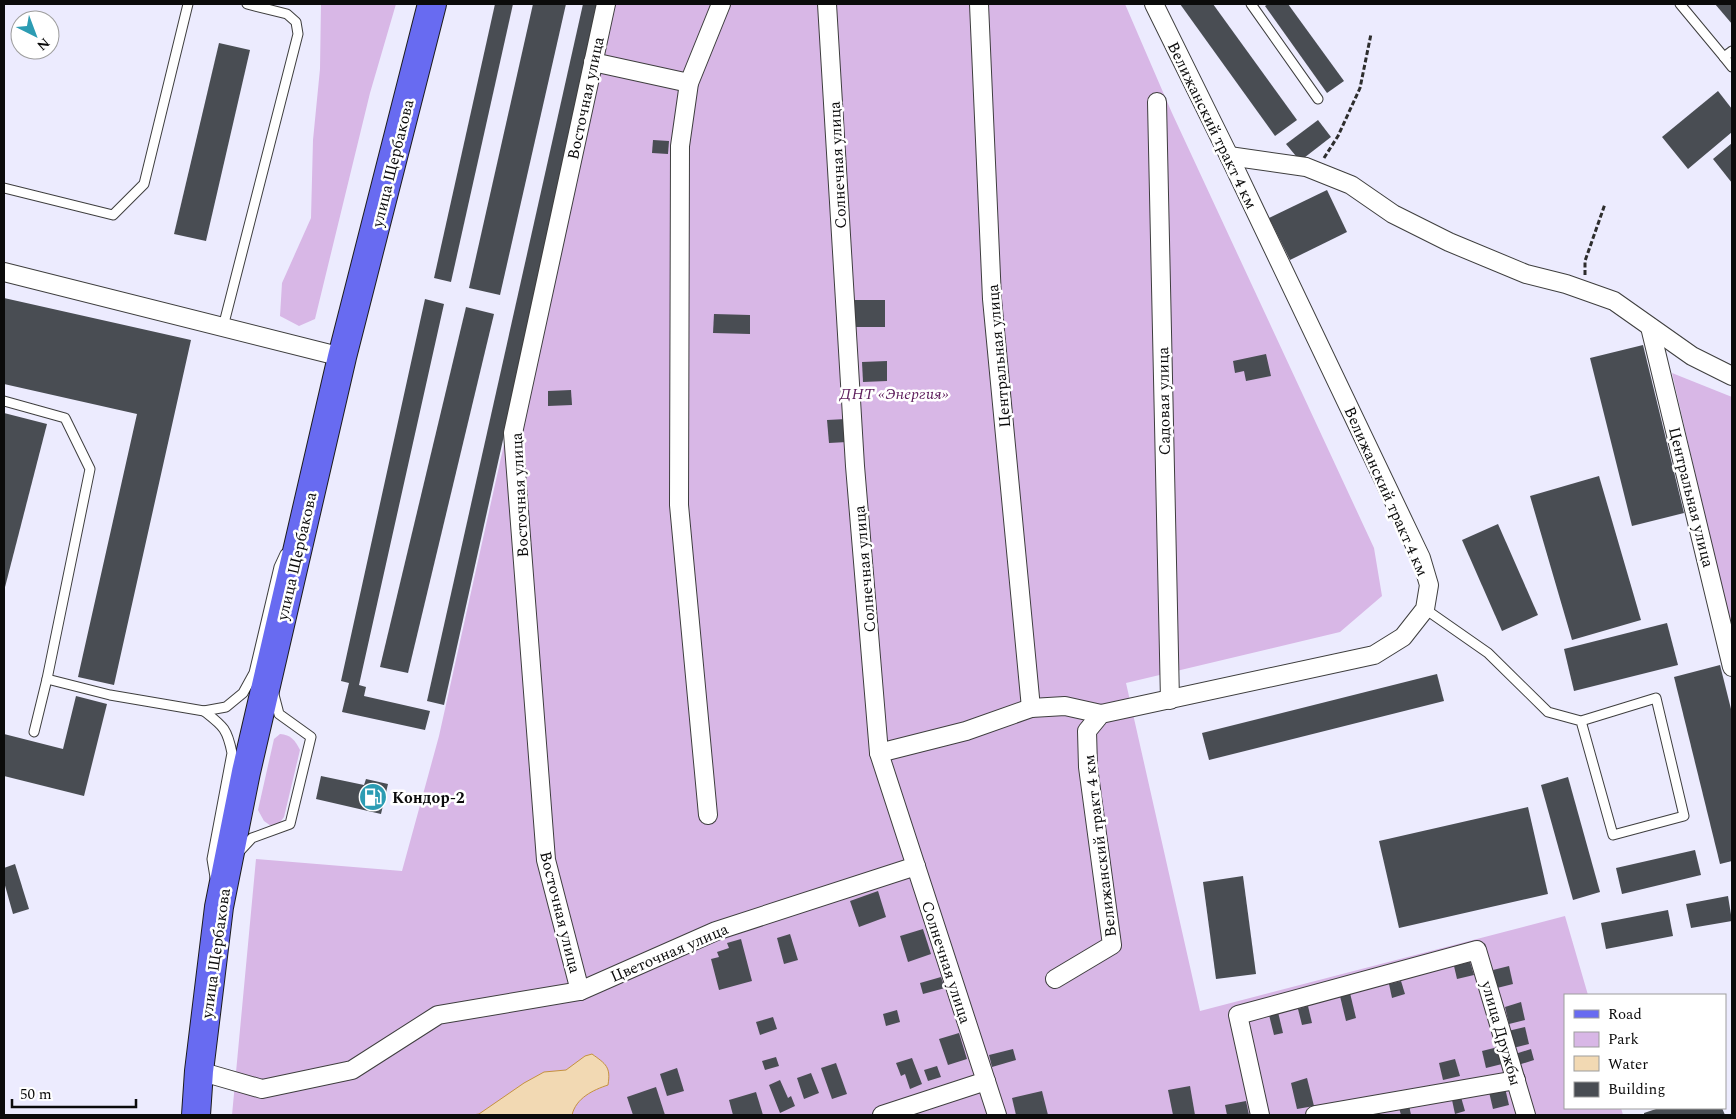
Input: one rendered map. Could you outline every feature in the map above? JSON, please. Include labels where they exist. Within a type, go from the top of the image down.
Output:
[{"type":"main road","name":"улица Щербакова","points":[[196,1115],[199,1071],[219,907],[246,772],[342,357],[432,4]]},
{"type":"street","name":"Восточная улица","points":[[580,991],[546,860],[513,433],[606,4]]},
{"type":"street","points":[[708,815],[679,505],[680,146],[689,83],[721,4]]},
{"type":"street","name":"Солнечная улица","points":[[827,4],[855,466],[879,753],[997,1115]]},
{"type":"street","name":"Центральная улица","points":[[978,4],[992,299],[1031,708]]},
{"type":"street","name":"Велижанский тракт 4 км","points":[[1055,979],[1112,945],[1088,767],[1087,731],[1101,714],[1374,655],[1403,637],[1425,609],[1429,585],[1421,558],[1229,156],[1154,4]]},
{"type":"street","points":[[593,62],[689,83]]},
{"type":"street","name":"Садовая улица","points":[[1157,102],[1170,700]]},
{"type":"street","points":[[1229,156],[1306,167],[1351,185],[1393,214],[1448,242],[1526,274],[1614,301],[1692,356],[1732,376]]},
{"type":"street","points":[[4,272],[342,357]]},
{"type":"street","name":"Центральная улица","points":[[1650,327],[1726,615],[1732,667]]},
{"type":"street","points":[[879,753],[966,731],[1031,708],[1065,706],[1101,714]]},
{"type":"street","name":"Цветочная улица","points":[[199,1071],[262,1089],[352,1070],[438,1015],[580,991],[716,931],[916,866]]},
{"type":"street","name":"улица Дружбы","points":[[1260,1115],[1238,1015],[1478,950],[1526,1115]]},
{"type":"street","points":[[882,1115],[986,1080]]},
{"type":"street","points":[[1315,1115],[1516,1080]]},
{"type":"lane","points":[[4,188],[113,215],[144,184],[188,4]]},
{"type":"lane","points":[[223,327],[298,34],[296,22],[287,14],[247,4]]},
{"type":"lane","points":[[1252,4],[1318,99]]},
{"type":"lane","points":[[1680,4],[1732,67]]},
{"type":"lane","points":[[1724,57],[1732,51]]},
{"type":"lane","points":[[4,401],[65,418],[90,469],[47,679],[34,732]]},
{"type":"lane","points":[[47,679],[110,695],[204,711],[226,707],[243,693],[254,673],[279,567],[309,499]]},
{"type":"lane","points":[[1425,609],[1488,653],[1548,712],[1581,721],[1656,698],[1684,816],[1612,835],[1581,721]]},
{"type":"lane","points":[[228,863],[252,838],[290,824],[311,737],[279,714],[269,674]]},
{"type":"lane","points":[[204,711],[223,726],[229,736],[232,753],[212,859],[219,907]]},
{"type":"path","points":[[1316,171],[1338,136],[1360,88],[1371,34]]},
{"type":"path","points":[[1586,291],[1585,261],[1605,204]]},
{"type":"green space","points":[[321,4],[396,4],[370,93],[315,319],[299,326],[280,316],[282,283],[311,218],[313,140],[320,69]]},
{"type":"green space","name":"ДНТ «Энергия»","points":[[602,4],[1125,4],[1172,113],[1374,548],[1382,596],[1340,632],[1126,683],[1200,1011],[1565,916],[1588,994],[1564,994],[1564,1109],[1621,1109],[1623,1115],[232,1115],[256,859],[402,871],[439,736]]},
{"type":"green space","points":[[1672,373],[1732,397],[1732,633]]},
{"type":"green space","points":[[280,734],[292,739],[300,750],[284,817],[278,825],[271,826],[264,821],[258,810],[274,739]]},
{"type":"water","points":[[592,1054],[606,1066],[609,1074],[608,1085],[591,1092],[581,1099],[572,1115],[472,1115],[479,1114],[524,1083],[544,1072],[566,1070],[585,1056]]},
{"type":"building","points":[[495,4],[513,4],[451,282],[434,278]]},
{"type":"building","points":[[533,4],[566,4],[500,295],[469,288]]},
{"type":"building","points":[[583,4],[600,4],[444,705],[427,701]]},
{"type":"building","points":[[1180,4],[1213,4],[1297,120],[1275,136]]},
{"type":"building","points":[[1268,4],[1288,4],[1344,81],[1327,93],[1265,6]]},
{"type":"building","points":[[1715,4],[1732,4],[1732,24]]},
{"type":"building","points":[[219,43],[250,50],[206,241],[174,234]]},
{"type":"building","points":[[1718,91],[1732,109],[1732,132],[1688,169],[1662,137]]},
{"type":"building","points":[[1318,120],[1331,137],[1300,161],[1286,144]]},
{"type":"building","points":[[653,140],[669,141],[668,154],[652,153]]},
{"type":"building","points":[[1732,143],[1732,183],[1713,159]]},
{"type":"building","points":[[1327,190],[1347,232],[1290,260],[1269,218]]},
{"type":"building","points":[[4,298],[191,340],[114,685],[78,677],[137,414],[4,384]]},
{"type":"building","points":[[425,299],[444,304],[359,685],[366,687],[364,696],[430,711],[425,730],[342,712],[349,683],[341,681]]},
{"type":"building","points":[[852,300],[885,300],[885,327],[852,327]]},
{"type":"building","points":[[466,307],[494,314],[408,673],[380,667]]},
{"type":"building","points":[[714,314],[750,315],[750,334],[713,333]]},
{"type":"building","points":[[1643,345],[1684,513],[1632,526],[1590,358]]},
{"type":"building","points":[[1266,354],[1271,376],[1246,381],[1244,371],[1235,373],[1233,361]]},
{"type":"building","points":[[887,361],[887,381],[863,382],[862,362]]},
{"type":"building","points":[[571,390],[572,405],[548,406],[548,391]]},
{"type":"building","points":[[4,413],[47,424],[4,591]]},
{"type":"building","points":[[846,419],[847,442],[829,443],[827,420]]},
{"type":"building","points":[[1599,476],[1641,620],[1572,640],[1530,496]]},
{"type":"building","points":[[1498,524],[1538,615],[1502,631],[1462,540]]},
{"type":"building","points":[[1667,623],[1678,665],[1574,691],[1564,649]]},
{"type":"building","points":[[1720,665],[1732,713],[1732,861],[1720,864],[1674,677]]},
{"type":"building","points":[[1437,674],[1444,701],[1209,760],[1202,733]]},
{"type":"building","points":[[76,696],[107,704],[84,796],[4,776],[4,734],[63,749]]},
{"type":"building","points":[[321,776],[364,785],[366,779],[388,784],[381,814],[316,799]]},
{"type":"building","points":[[1568,777],[1600,892],[1573,900],[1541,785]]},
{"type":"building","points":[[1528,807],[1548,894],[1399,928],[1379,841]]},
{"type":"building","points":[[1695,850],[1701,875],[1622,894],[1616,868]]},
{"type":"building","points":[[15,864],[29,909],[13,914],[4,882],[4,868]]},
{"type":"building","points":[[1243,876],[1256,974],[1216,979],[1203,882]]},
{"type":"building","points":[[878,891],[886,917],[859,927],[850,901]]},
{"type":"building","points":[[1728,896],[1732,921],[1691,928],[1686,904]]},
{"type":"building","points":[[1668,910],[1673,936],[1606,949],[1601,923]]},
{"type":"building","points":[[923,929],[931,954],[908,962],[900,936]]},
{"type":"building","points":[[790,934],[798,960],[784,964],[777,938]]},
{"type":"building","points":[[741,939],[752,981],[719,990],[711,959],[719,957],[717,952],[729,948],[727,943]]},
{"type":"building","points":[[1470,962],[1474,975],[1457,979],[1454,966]]},
{"type":"building","points":[[1509,966],[1513,984],[1497,988],[1493,970]]},
{"type":"building","points":[[941,977],[945,988],[923,994],[920,983]]},
{"type":"building","points":[[1401,981],[1405,994],[1392,998],[1389,984]]},
{"type":"building","points":[[1350,993],[1356,1018],[1346,1021],[1340,996]]},
{"type":"building","points":[[1521,1002],[1525,1020],[1509,1024],[1505,1007]]},
{"type":"building","points":[[1308,1006],[1312,1023],[1302,1025],[1298,1009]]},
{"type":"building","points":[[897,1010],[900,1022],[886,1026],[883,1014]]},
{"type":"building","points":[[1278,1012],[1283,1033],[1274,1035],[1269,1015]]},
{"type":"building","points":[[773,1017],[777,1029],[760,1035],[756,1022]]},
{"type":"building","points":[[1525,1027],[1529,1044],[1513,1048],[1508,1031]]},
{"type":"building","points":[[959,1033],[967,1059],[948,1065],[939,1039]]},
{"type":"building","points":[[1498,1047],[1502,1064],[1486,1068],[1482,1051]]},
{"type":"building","points":[[1013,1049],[1016,1060],[992,1067],[989,1055]]},
{"type":"building","points":[[1531,1049],[1534,1060],[1518,1065],[1515,1054]]},
{"type":"building","points":[[776,1057],[779,1066],[765,1070],[762,1061]]},
{"type":"building","points":[[912,1058],[922,1084],[910,1089],[905,1074],[901,1076],[896,1063]]},
{"type":"building","points":[[1455,1059],[1460,1076],[1443,1080],[1439,1063]]},
{"type":"building","points":[[836,1063],[847,1094],[832,1099],[821,1068]]},
{"type":"building","points":[[937,1066],[941,1077],[928,1081],[924,1070]]},
{"type":"building","points":[[677,1068],[684,1091],[667,1096],[660,1074]]},
{"type":"building","points":[[811,1073],[819,1093],[804,1099],[797,1078]]},
{"type":"building","points":[[1307,1078],[1314,1106],[1297,1109],[1291,1083]]},
{"type":"building","points":[[780,1080],[788,1098],[791,1096],[795,1106],[780,1113],[769,1085]]},
{"type":"building","points":[[1190,1086],[1195,1115],[1173,1115],[1168,1090]]},
{"type":"building","points":[[656,1087],[665,1115],[633,1115],[627,1097]]},
{"type":"building","points":[[1505,1088],[1509,1105],[1493,1109],[1489,1092]]},
{"type":"building","points":[[1042,1091],[1048,1115],[1016,1115],[1012,1098]]},
{"type":"building","points":[[756,1092],[763,1115],[733,1115],[729,1100]]},
{"type":"building","points":[[1461,1097],[1465,1111],[1455,1114],[1452,1100]]},
{"type":"building","points":[[1246,1101],[1249,1115],[1227,1115],[1225,1105]]},
{"type":"building","points":[[1409,1105],[1411,1115],[1401,1115],[1399,1108]]},
{"type":"building","points":[[1656,1109],[1722,1109],[1725,1115],[1644,1115],[1644,1113]]},
{"type":"place","name":"Кондор-2","points":[[373,797]]}]
